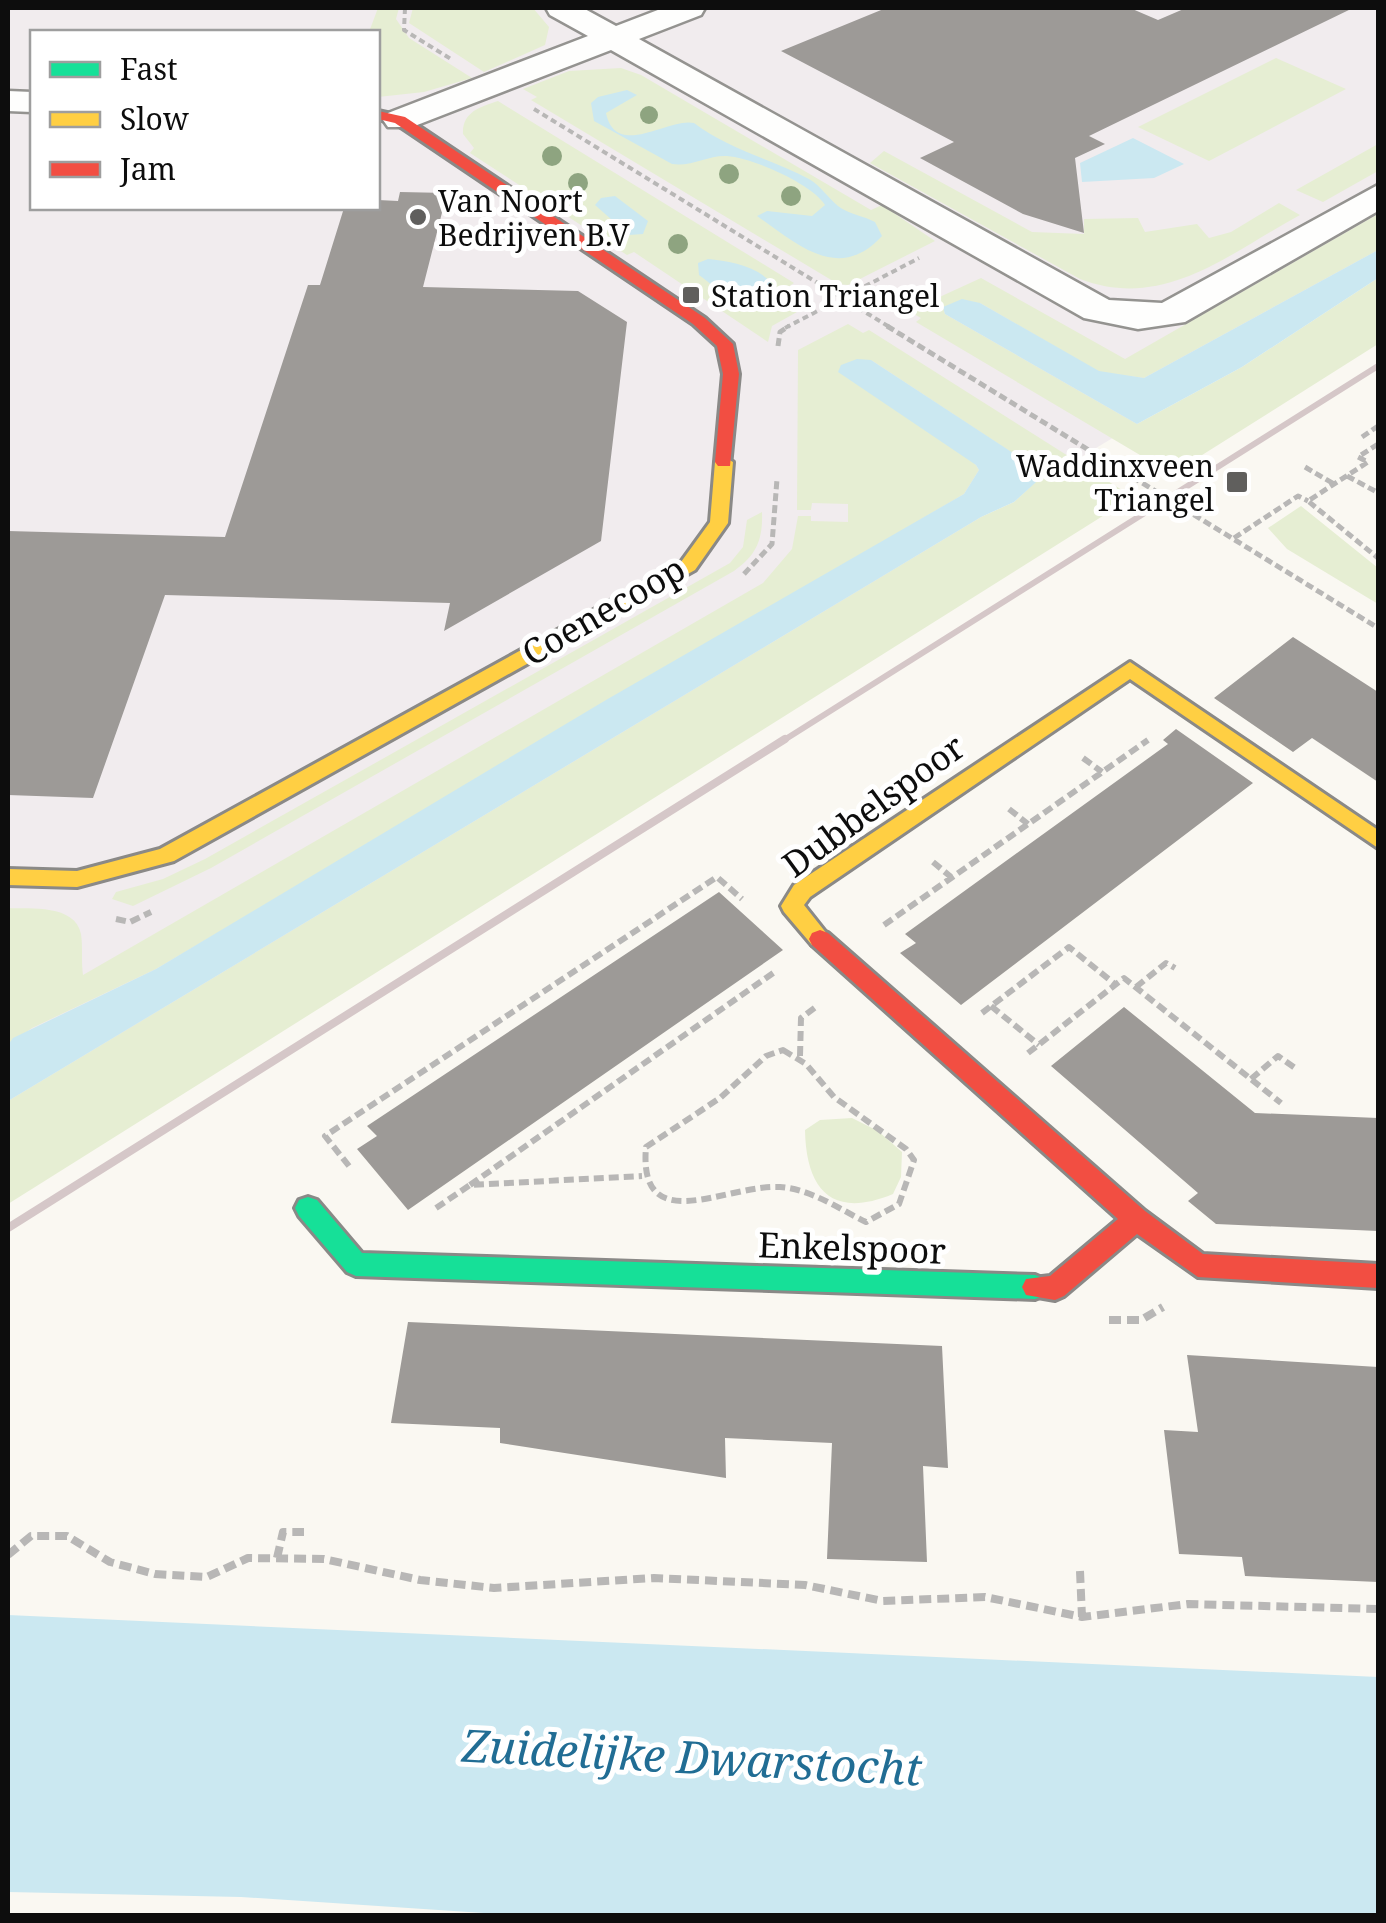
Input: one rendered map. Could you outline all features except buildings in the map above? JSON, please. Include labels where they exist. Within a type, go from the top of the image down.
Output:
[{"type":"street","points":[[561,8],[1098,310],[1138,317],[1171,314],[1378,196]]},
{"type":"street","name":"Coenecoop","points":[[389,117],[492,83],[690,8]]},
{"type":"street","name":"Coenecoop","points":[[8,876],[77,880],[166,855],[688,566],[719,523],[731,374],[724,344],[699,321],[389,117]]},
{"type":"street","name":"Dubbelspoor","points":[[1136,1219],[802,924],[792,906],[802,891],[1130,669],[1378,840]]},
{"type":"street","name":"Enkelspoor","points":[[308,1208],[356,1264],[1055,1288],[1136,1219]]},
{"type":"street","points":[[1136,1219],[1198,1265],[1378,1276]]},
{"type":"path","points":[[405,8],[404,30],[1378,628]]},
{"type":"path","points":[[842,298],[962,236]]},
{"type":"path","points":[[1362,437],[1378,426]]},
{"type":"path","points":[[1308,502],[1368,462],[1358,458],[1378,444]]},
{"type":"path","points":[[1305,467],[1335,484]]},
{"type":"path","points":[[1347,476],[1375,491]]},
{"type":"path","points":[[1233,538],[1298,496],[1378,558]]},
{"type":"path","points":[[840,956],[1190,710]]},
{"type":"path","points":[[325,1136],[717,876],[746,902],[792,906]]},
{"type":"path","points":[[940,1045],[1069,947],[1116,984]]},
{"type":"path","points":[[430,1213],[787,962]]},
{"type":"path","points":[[1136,988],[1166,963],[1175,968]]},
{"type":"path","points":[[986,1086],[1124,978],[1281,1103]]},
{"type":"path","points":[[992,1006],[1039,1045]]},
{"type":"path","points":[[783,1050],[800,1056],[832,1096],[903,1142],[914,1160],[899,1204],[866,1222],[804,1190],[775,1187],[697,1201],[664,1199],[645,1184],[642,1176],[646,1147],[663,1131],[720,1098],[766,1056],[783,1050]]},
{"type":"path","points":[[1251,1079],[1278,1056],[1298,1070]]},
{"type":"path","points":[[470,1185],[642,1176]]},
{"type":"path","points":[[1091,1319],[1141,1320],[1223,1269]]},
{"type":"path","points":[[277,1558],[283,1532],[304,1532]]},
{"type":"path","points":[[8,1555],[31,1536],[68,1536],[110,1562],[155,1574],[207,1577],[248,1558],[324,1559],[420,1580],[494,1588],[654,1578],[806,1585],[883,1600],[936,1602],[985,1597],[1082,1617],[1188,1604],[1378,1609]]},
{"type":"path","points":[[1080,1571],[1082,1617]]},
{"type":"shaded area","points":[[8,8],[1378,8],[1378,278],[8,1104]]},
{"type":"green space","points":[[378,8],[399,8],[396,19],[409,38],[472,78],[424,92],[380,97],[380,30],[370,30]]},
{"type":"green space","points":[[413,8],[533,8],[549,27],[545,45],[484,72],[409,23]]},
{"type":"green space","points":[[1276,58],[1346,89],[1209,161],[1138,127]]},
{"type":"green space","points":[[621,68],[641,75],[871,210],[882,205],[935,241],[848,285],[838,284],[531,100],[537,97],[523,89],[569,71]]},
{"type":"green space","points":[[498,101],[794,283],[788,287],[813,303],[772,326],[768,342],[634,252],[627,255],[470,153],[474,148],[463,134],[466,120],[479,108]]},
{"type":"green space","points":[[1378,144],[1378,171],[1323,202],[1296,190]]},
{"type":"green space","points":[[884,151],[1032,232],[1084,234],[1084,219],[1138,218],[1145,232],[1197,224],[1209,238],[1231,232],[1279,203],[1300,215],[1194,274],[1140,288],[1111,287],[1080,279],[870,163]]},
{"type":"green space","points":[[1378,214],[1378,250],[1144,378],[1099,372],[980,303],[943,307],[945,314],[1137,424],[1242,367],[1378,278],[1378,344],[1172,474],[916,322],[921,318],[909,311],[981,278],[1125,359]]},
{"type":"green space","points":[[848,324],[863,333],[869,330],[1133,497],[8,1204],[8,1101],[981,517],[1014,502],[1044,474],[871,360],[976,465],[979,470],[964,494],[156,969],[32,1028],[8,1045],[8,908],[50,910],[70,917],[81,934],[83,975],[763,583],[792,549],[798,516],[811,516],[811,521],[848,522],[848,504],[812,503],[811,510],[797,510],[798,350]]},
{"type":"green space","points":[[1301,506],[1378,568],[1378,604],[1287,549],[1268,528]]},
{"type":"green space","points":[[762,512],[757,546],[734,571],[211,868],[133,906],[112,899],[116,892],[163,879],[205,859],[730,563],[743,547],[747,520]]},
{"type":"green space","points":[[852,1118],[878,1131],[902,1152],[901,1177],[893,1194],[854,1203],[839,1201],[817,1184],[805,1130],[820,1120]]},
{"type":"water","points":[[627,90],[637,95],[606,113],[620,134],[694,123],[721,140],[809,179],[842,209],[875,222],[882,236],[850,257],[834,258],[803,247],[757,216],[767,211],[812,216],[825,205],[818,197],[781,173],[738,158],[720,156],[672,164],[594,121],[591,103],[598,97]]},
{"type":"water","points":[[1133,138],[1184,164],[1154,178],[1082,182],[1080,163]]},
{"type":"water","points":[[615,196],[648,221],[643,234],[629,235],[595,205],[601,198]]},
{"type":"water","points":[[1378,250],[1378,278],[1242,367],[1137,424],[945,314],[943,307],[962,299],[980,303],[1099,371],[1144,378]]},
{"type":"water","points":[[708,259],[760,273],[778,297],[755,305],[736,301],[699,275],[698,263]]},
{"type":"water","points":[[857,359],[871,360],[1045,474],[1014,502],[981,517],[8,1101],[8,1045],[13,1038],[156,969],[606,700],[964,494],[979,470],[976,465],[838,372],[841,365]]},
{"type":"water","name":"Zuidelijke Dwarstocht","points":[[8,1615],[1378,1677],[1378,1915],[528,1916],[241,1897],[8,1892]]},
{"type":"railway","points":[[781,742],[1378,366]]},
{"type":"railway","points":[[8,1228],[785,739]]},
{"type":"traffic: fast","points":[[308,1208],[356,1264],[1035,1287]]},
{"type":"traffic: slow","points":[[8,877],[77,879],[166,855],[688,566],[719,523],[724,462]]},
{"type":"traffic: slow","points":[[820,939],[792,906],[802,891],[1130,669],[1378,840]]},
{"type":"traffic: jam","points":[[380,115],[400,120],[699,321],[725,344],[731,374],[724,462]]},
{"type":"traffic: jam","points":[[820,939],[1136,1219]]},
{"type":"traffic: jam","points":[[1035,1287],[1055,1288],[1136,1219],[1198,1265],[1378,1276]]},
{"type":"place","name":"Van Noort Bedrijven B.V","points":[[418,217]]},
{"type":"place","name":"Station Triangel","points":[[691,295]]},
{"type":"place","name":"Waddinxveen Triangel","points":[[1237,482]]}]
